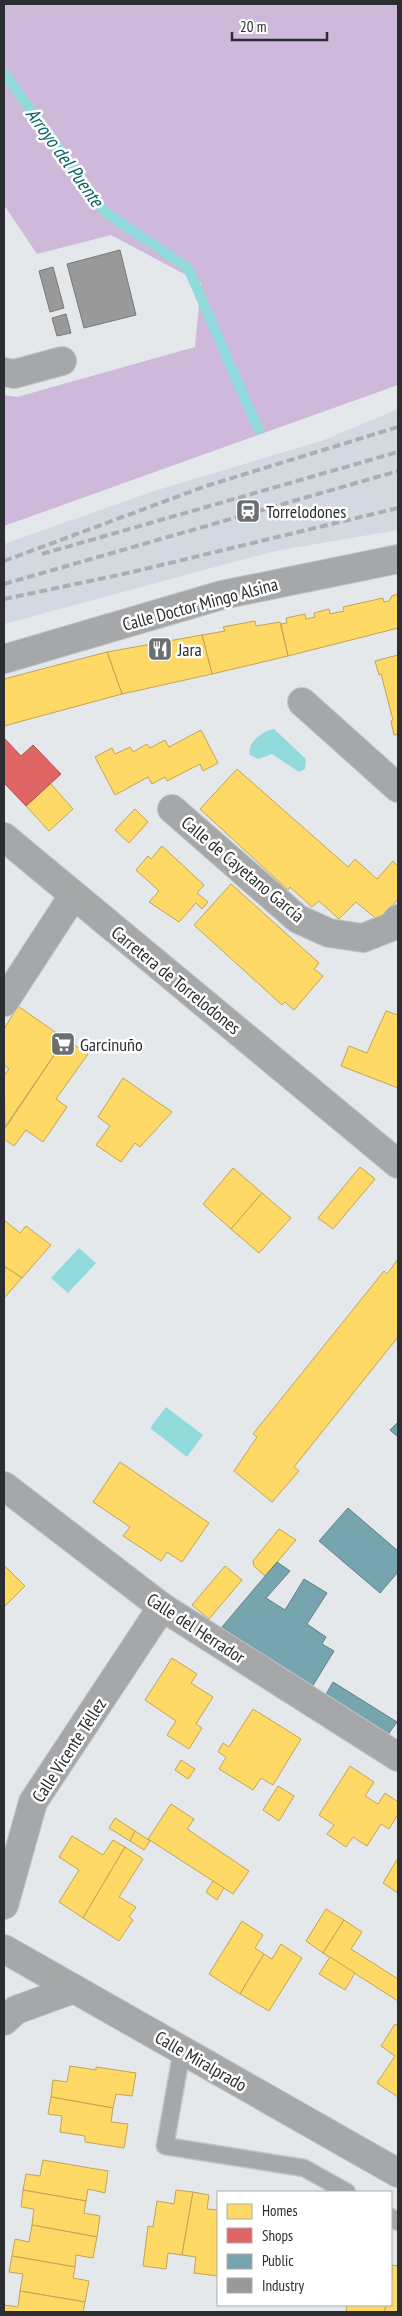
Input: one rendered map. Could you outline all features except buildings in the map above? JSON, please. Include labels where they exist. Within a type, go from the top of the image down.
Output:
[{"type":"street","points":[[4,372],[14,374],[62,361]]},
{"type":"street","name":"Calle Doctor Mingo Alsina","points":[[4,659],[222,595],[398,559]]},
{"type":"street","points":[[302,702],[398,788]]},
{"type":"street","name":"Calle de Cayetano García","points":[[172,809],[298,920],[329,933],[363,938],[391,928],[398,919]]},
{"type":"street","name":"Carretera de Torrelodones","points":[[4,837],[398,1164]]},
{"type":"street","points":[[4,1002],[73,896]]},
{"type":"street","points":[[349,1122],[398,1142]]},
{"type":"street","name":"Calle del Herrador","points":[[4,1486],[162,1608],[398,1757]]},
{"type":"street","name":"Calle Vicente Téllez","points":[[4,1905],[33,1802],[162,1608]]},
{"type":"street","name":"Calle Miralprado","points":[[4,1949],[398,2173]]},
{"type":"street","points":[[4,2021],[16,2010],[74,1989]]},
{"type":"lane","points":[[182,2050],[165,2146],[304,2168],[344,2191]]},
{"type":"shaded area","points":[[4,4],[398,4],[398,385],[4,526],[4,395],[17,397],[195,347],[201,283],[111,235],[37,254],[4,205]]},
{"type":"shaded area","name":"Torrelodones","points":[[398,409],[398,530],[275,551],[4,624],[4,544],[154,491],[324,440]]},
{"type":"water","points":[[274,729],[306,759],[305,769],[299,772],[272,754],[258,759],[250,755],[249,751],[256,738]]},
{"type":"water","points":[[79,1248],[96,1263],[68,1293],[51,1278]]},
{"type":"water","points":[[166,1407],[203,1435],[187,1457],[150,1428]]},
{"type":"waterway","name":"Arroyo del Puente","points":[[4,73],[105,212],[188,268],[258,429]]},
{"type":"railway","points":[[4,561],[206,486],[398,427]]},
{"type":"railway","points":[[42,554],[398,452]]},
{"type":"railway","points":[[4,584],[398,471]]},
{"type":"railway","points":[[4,599],[128,573],[398,508]]},
{"type":"place","name":"Torrelodones","points":[[248,511]]},
{"type":"place","name":"Jara","points":[[160,649]]},
{"type":"place","name":"Garcinuño","points":[[63,1044]]}]
